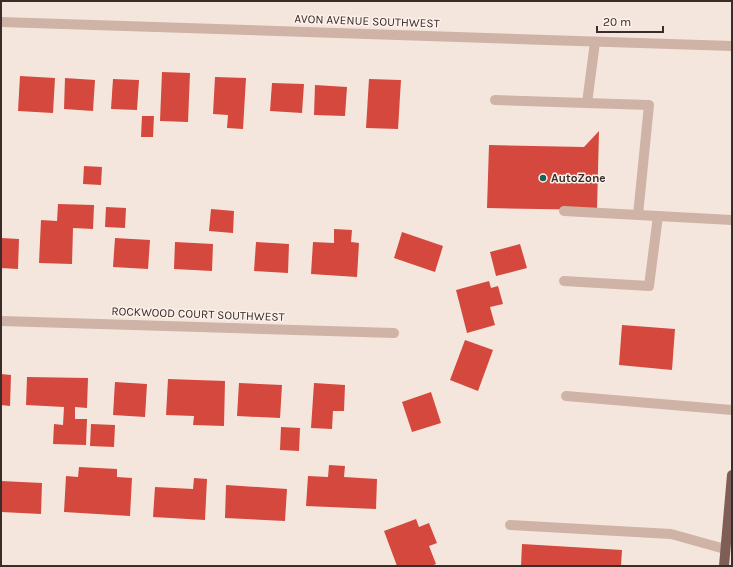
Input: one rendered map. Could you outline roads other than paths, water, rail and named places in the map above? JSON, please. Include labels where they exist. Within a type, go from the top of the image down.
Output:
[{"type":"main road","points":[[724,566],[729,549],[732,474]]},
{"type":"street","name":"AVON AVENUE SOUTHWEST","points":[[1,22],[732,46]]},
{"type":"street","points":[[586,103],[595,42]]},
{"type":"street","points":[[495,100],[649,105],[638,215]]},
{"type":"street","points":[[564,211],[732,220]]},
{"type":"street","points":[[564,281],[649,286],[658,216]]},
{"type":"street","name":"ROCKWOOD COURT SOUTHWEST","points":[[1,321],[394,333]]},
{"type":"street","points":[[566,396],[732,410]]},
{"type":"street","points":[[510,525],[671,534],[729,549]]},
{"type":"place","name":"AutoZone","points":[[543,178]]}]
